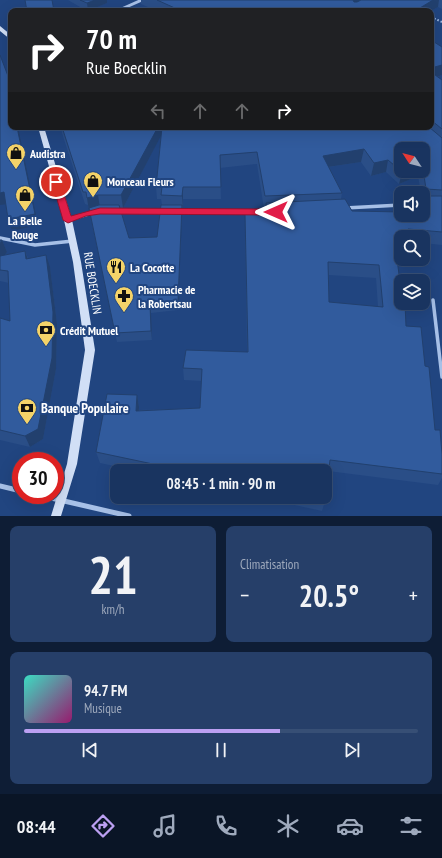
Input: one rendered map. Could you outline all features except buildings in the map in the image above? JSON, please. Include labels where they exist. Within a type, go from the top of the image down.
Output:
[{"type":"main road","points":[[0,28],[8,35]]},
{"type":"main road","name":"RUE BOECKLIN","points":[[44,130],[68,220],[90,350],[72,464],[64,494]]},
{"type":"main road","name":"RUE BOECKLIN","points":[[56,516],[61,504]]},
{"type":"street","points":[[124,8],[142,0]]},
{"type":"street","points":[[338,209],[394,205]]},
{"type":"street","points":[[68,220],[100,211]]},
{"type":"street","points":[[108,211],[276,212]]},
{"type":"street","points":[[0,238],[35,245],[72,241]]},
{"type":"street","points":[[0,486],[12,489]]},
{"type":"street","points":[[64,501],[129,516]]},
{"type":"lane","points":[[432,300],[442,378]]},
{"type":"place","name":"Audistra","points":[[16,170]]},
{"type":"place","name":"Monceau Fleurs","points":[[93,198]]},
{"type":"place","name":"La Belle Rouge","points":[[25,212]]},
{"type":"place","name":"La Cocotte","points":[[116,284]]},
{"type":"place","name":"Pharmacie de la Robertsau","points":[[124,313]]},
{"type":"place","name":"Crédit Mutuel","points":[[46,347]]},
{"type":"place","name":"Banque Populaire","points":[[27,425]]},
{"type":"route","points":[[56,182],[68,220],[100,211],[276,212]]}]
